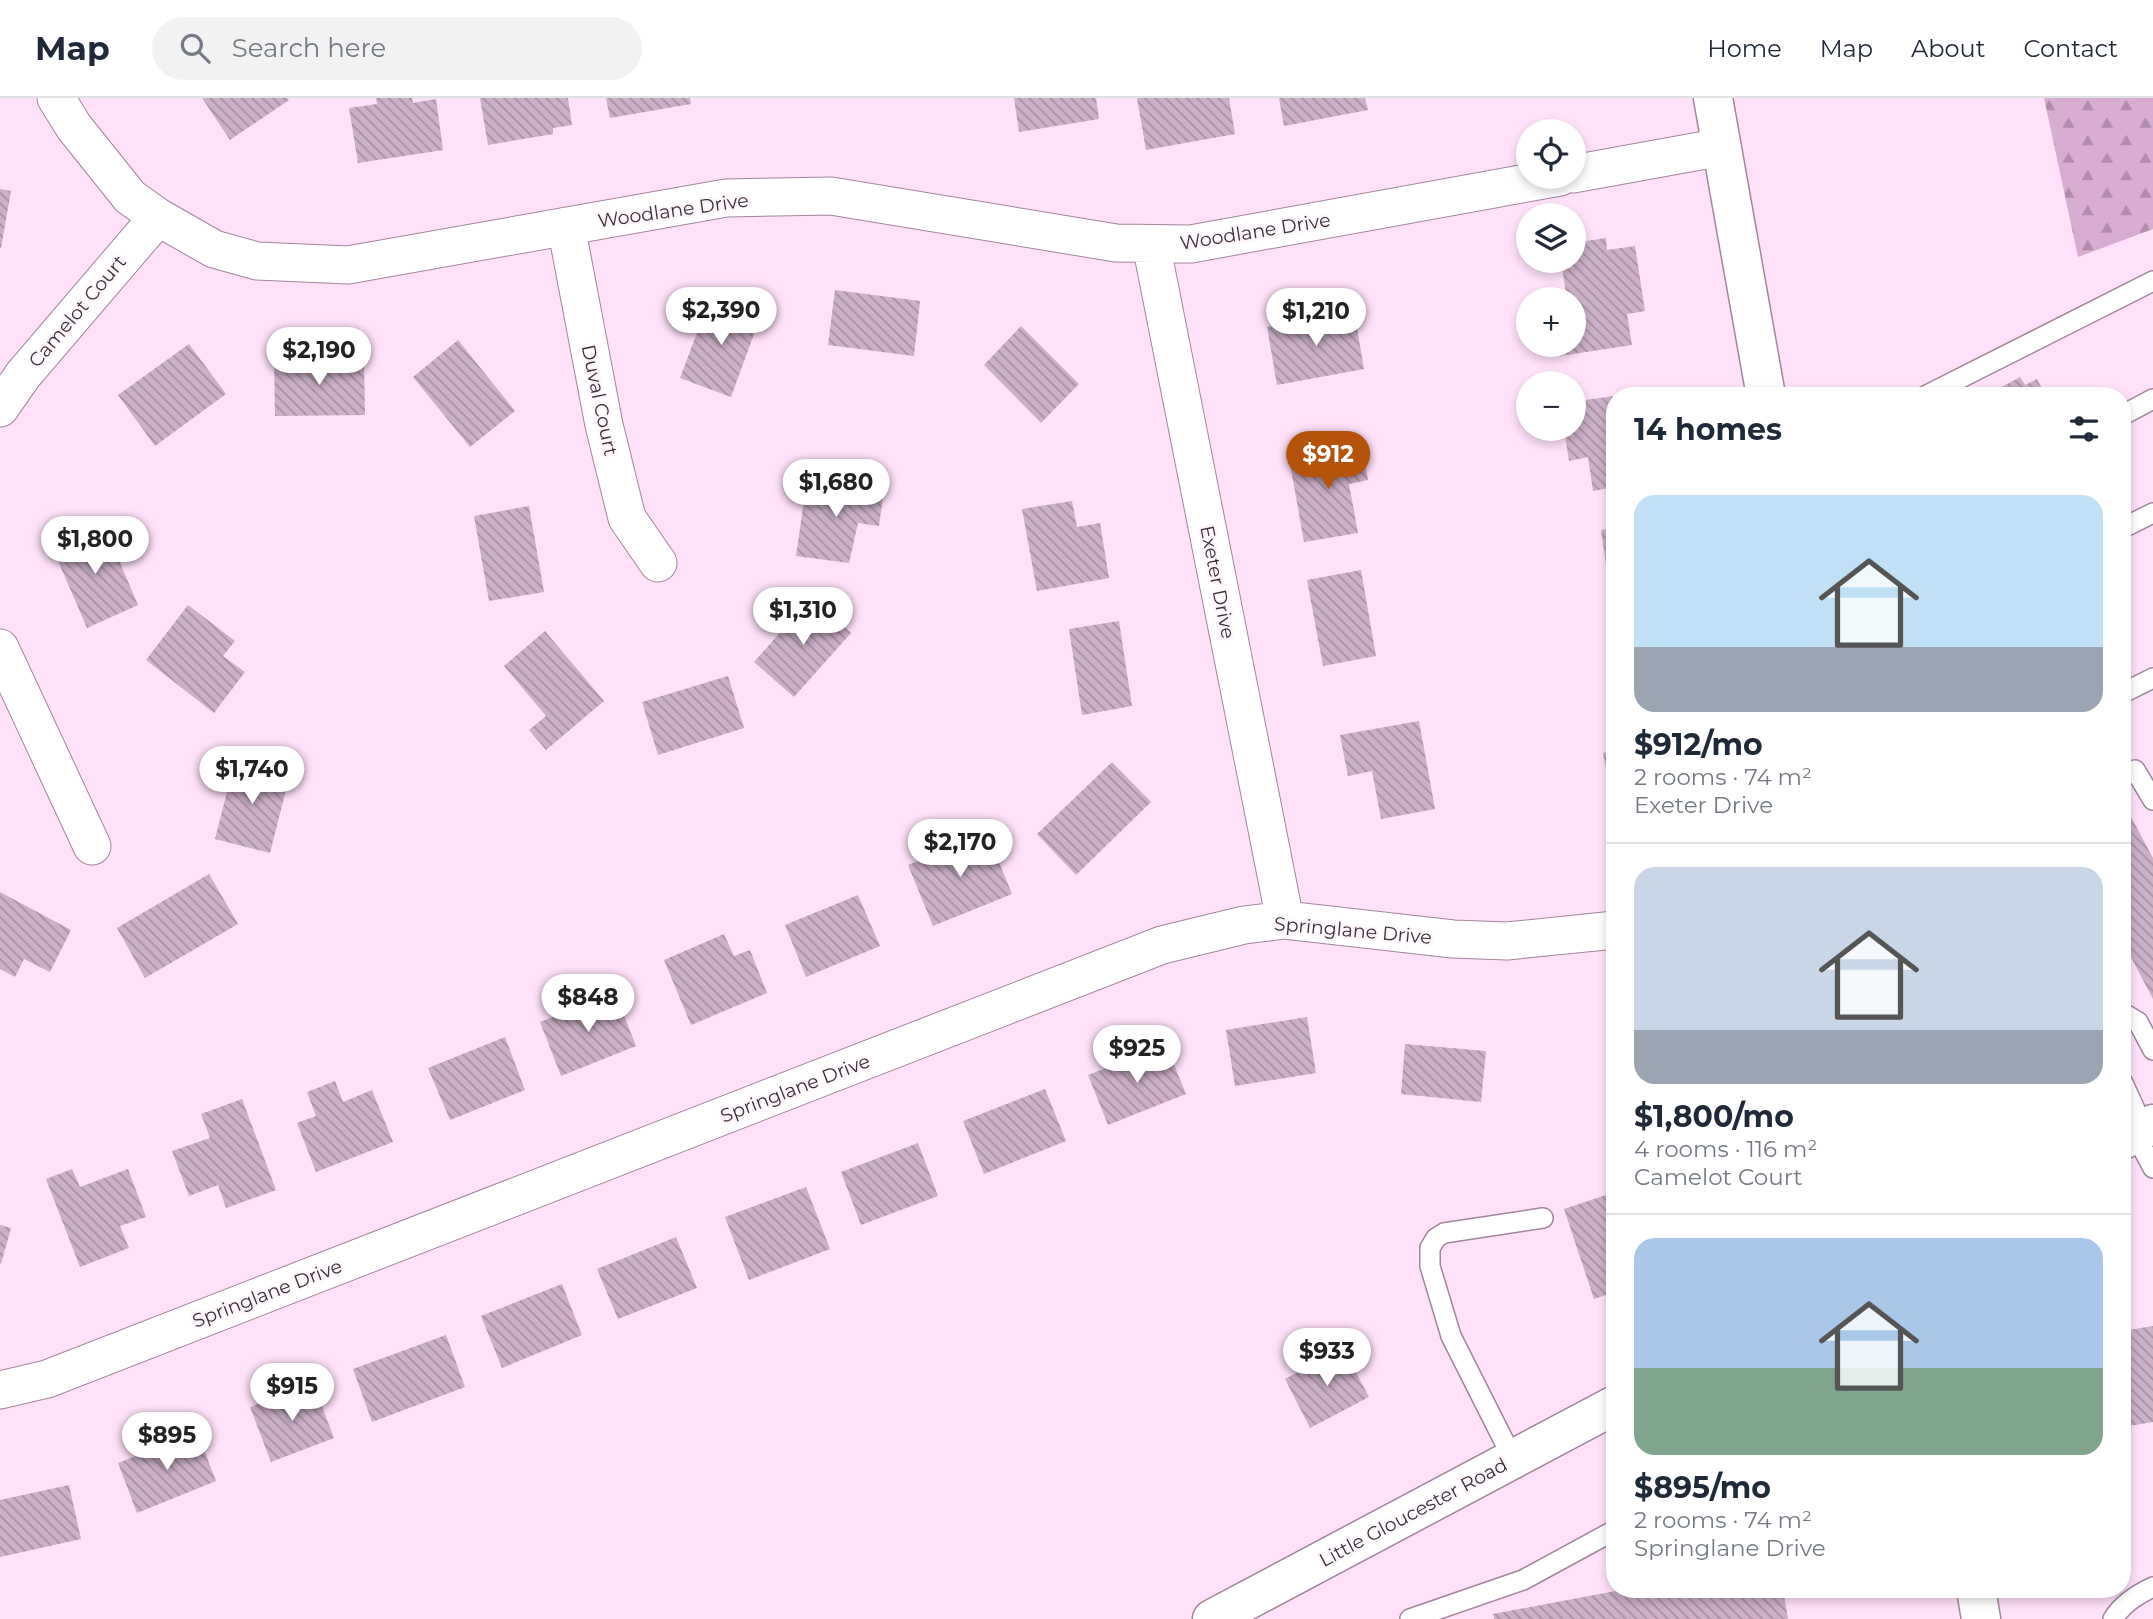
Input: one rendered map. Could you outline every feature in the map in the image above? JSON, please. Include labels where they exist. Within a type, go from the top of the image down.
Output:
[{"type":"street","name":"Woodlane Drive","points":[[56,98],[74,127],[130,197],[158,217],[214,249],[257,261],[348,265],[726,198],[831,196],[1116,243],[1191,244],[1516,185]]},
{"type":"street","points":[[1713,98],[1764,387]]},
{"type":"street","points":[[1586,172],[1722,147]]},
{"type":"street","name":"Camelot Court","points":[[0,408],[23,375],[158,217]]},
{"type":"street","name":"Duval Court","points":[[566,226],[604,425],[627,517],[658,563]]},
{"type":"street","name":"Exeter Drive","points":[[1151,244],[1285,920]]},
{"type":"street","points":[[0,648],[92,846]]},
{"type":"street","name":"Springlane Drive","points":[[0,1390],[47,1378],[1162,945],[1244,925],[1285,920],[1453,939],[1507,941],[1606,931]]},
{"type":"street","name":"Little Gloucester Road","points":[[1212,1619],[1606,1410]]},
{"type":"street","points":[[1978,1598],[1981,1619]]},
{"type":"lane","points":[[1943,387],[2153,281]]},
{"type":"lane","points":[[2131,411],[2153,399]]},
{"type":"lane","points":[[2131,524],[2153,513]]},
{"type":"lane","points":[[2131,689],[2153,678]]},
{"type":"lane","points":[[2131,773],[2136,770],[2153,800]]},
{"type":"lane","points":[[2131,1017],[2138,1021],[2153,1050]]},
{"type":"lane","points":[[2131,1108],[2153,1168]]},
{"type":"lane","points":[[1513,1459],[1451,1336],[1430,1266],[1430,1248],[1436,1238],[1444,1233],[1543,1217]]},
{"type":"lane","points":[[1410,1619],[1523,1580],[1606,1535]]},
{"type":"lane","points":[[2116,1615],[2141,1593],[2153,1587]]},
{"type":"lane","points":[[2116,1615],[2153,1604]]},
{"type":"green space","points":[[2044,98],[2153,98],[2153,229],[2078,257]]},
{"type":"building","points":[[202,98],[287,98],[289,100],[230,140]]},
{"type":"building","points":[[376,98],[412,98],[413,103],[436,99],[443,150],[358,163],[349,108],[377,104]]},
{"type":"building","points":[[480,98],[568,98],[572,125],[553,128],[553,134],[488,145]]},
{"type":"building","points":[[606,98],[690,98],[691,104],[610,118]]},
{"type":"building","points":[[1014,98],[1096,98],[1099,119],[1019,132]]},
{"type":"building","points":[[1137,98],[1229,98],[1235,134],[1146,150]]},
{"type":"building","points":[[1279,98],[1365,98],[1368,110],[1284,126]]},
{"type":"building","points":[[0,189],[11,191],[1,248],[0,248]]},
{"type":"building","points":[[1606,238],[1607,250],[1635,246],[1645,311],[1627,314],[1632,345],[1586,352],[1586,287],[1565,287],[1563,273],[1586,273],[1586,241]]},
{"type":"building","points":[[835,290],[920,301],[914,356],[828,345]]},
{"type":"building","points":[[711,296],[761,315],[731,397],[680,378]]},
{"type":"building","points":[[1354,311],[1364,369],[1277,385],[1267,327]]},
{"type":"building","points":[[1021,326],[1079,384],[1041,423],[984,365]]},
{"type":"building","points":[[458,340],[515,411],[470,447],[413,377]]},
{"type":"building","points":[[189,344],[226,394],[155,446],[118,395]]},
{"type":"building","points":[[274,359],[364,359],[365,415],[275,416]]},
{"type":"building","points":[[2020,377],[2025,385],[2037,379],[2041,387],[2002,387]]},
{"type":"building","points":[[1606,397],[1606,489],[1593,491],[1588,457],[1569,461],[1566,441],[1586,441],[1586,400]]},
{"type":"building","points":[[1362,445],[1368,480],[1349,484],[1358,533],[1304,542],[1289,458]]},
{"type":"building","points":[[807,479],[884,490],[879,526],[858,523],[849,563],[796,556]]},
{"type":"building","points":[[1072,501],[1077,527],[1100,523],[1109,578],[1037,591],[1022,509]]},
{"type":"building","points":[[529,506],[544,592],[489,601],[474,516]]},
{"type":"building","points":[[104,525],[138,605],[87,628],[52,547]]},
{"type":"building","points":[[1606,529],[1606,564],[1601,530]]},
{"type":"building","points":[[1361,570],[1376,656],[1323,666],[1307,580]]},
{"type":"building","points":[[812,597],[851,633],[794,697],[754,662]]},
{"type":"building","points":[[188,605],[235,641],[223,656],[245,672],[214,713],[146,660]]},
{"type":"building","points":[[1119,621],[1132,706],[1082,715],[1069,629]]},
{"type":"building","points":[[545,631],[604,701],[546,750],[529,730],[546,716],[504,666]]},
{"type":"building","points":[[728,676],[744,728],[658,755],[642,702]]},
{"type":"building","points":[[1419,721],[1435,809],[1381,819],[1372,771],[1348,776],[1340,735]]},
{"type":"building","points":[[235,760],[290,774],[270,853],[215,839]]},
{"type":"building","points":[[1112,762],[1151,802],[1076,875],[1037,834]]},
{"type":"building","points":[[2131,817],[2153,858],[2153,999],[2131,957]]},
{"type":"building","points":[[987,833],[1012,894],[933,926],[908,865]]},
{"type":"building","points":[[209,874],[238,924],[145,978],[117,928]]},
{"type":"building","points":[[0,892],[71,930],[50,972],[24,959],[15,977],[0,969]]},
{"type":"building","points":[[858,895],[880,946],[806,977],[785,925]]},
{"type":"building","points":[[724,934],[734,956],[750,950],[767,993],[691,1025],[664,960]]},
{"type":"building","points":[[615,993],[636,1046],[561,1076],[540,1022]]},
{"type":"building","points":[[1307,1017],[1316,1073],[1235,1086],[1226,1030]]},
{"type":"building","points":[[505,1037],[525,1090],[450,1120],[428,1068]]},
{"type":"building","points":[[1405,1044],[1486,1051],[1481,1102],[1401,1094]]},
{"type":"building","points":[[1166,1045],[1186,1094],[1108,1125],[1088,1075]]},
{"type":"building","points":[[335,1081],[343,1102],[372,1090],[393,1142],[316,1172],[297,1123],[316,1116],[307,1092]]},
{"type":"building","points":[[1045,1089],[1066,1141],[984,1174],[963,1121]]},
{"type":"building","points":[[242,1099],[276,1190],[226,1208],[218,1185],[189,1196],[172,1151],[210,1138],[201,1114]]},
{"type":"building","points":[[918,1143],[938,1196],[861,1225],[841,1172]]},
{"type":"building","points":[[72,1169],[80,1187],[128,1169],[146,1217],[120,1226],[129,1248],[80,1267],[46,1179]]},
{"type":"building","points":[[806,1187],[830,1249],[749,1280],[725,1217]]},
{"type":"building","points":[[1606,1195],[1606,1295],[1594,1299],[1564,1209]]},
{"type":"building","points":[[0,1225],[11,1228],[1,1264],[0,1263]]},
{"type":"building","points":[[676,1237],[697,1288],[618,1319],[597,1269]]},
{"type":"building","points":[[562,1284],[582,1335],[502,1368],[481,1316]]},
{"type":"building","points":[[2153,1326],[2153,1422],[2131,1426],[2131,1330]]},
{"type":"building","points":[[446,1335],[465,1387],[372,1422],[353,1369]]},
{"type":"building","points":[[1343,1348],[1369,1397],[1310,1428],[1285,1379]]},
{"type":"building","points":[[313,1383],[334,1438],[271,1462],[250,1407]]},
{"type":"building","points":[[197,1432],[216,1481],[137,1513],[118,1463]]},
{"type":"building","points":[[69,1485],[81,1539],[0,1557],[0,1500]]},
{"type":"building","points":[[1606,1593],[1606,1598],[1784,1598],[1788,1619],[1494,1619],[1493,1614]]}]
